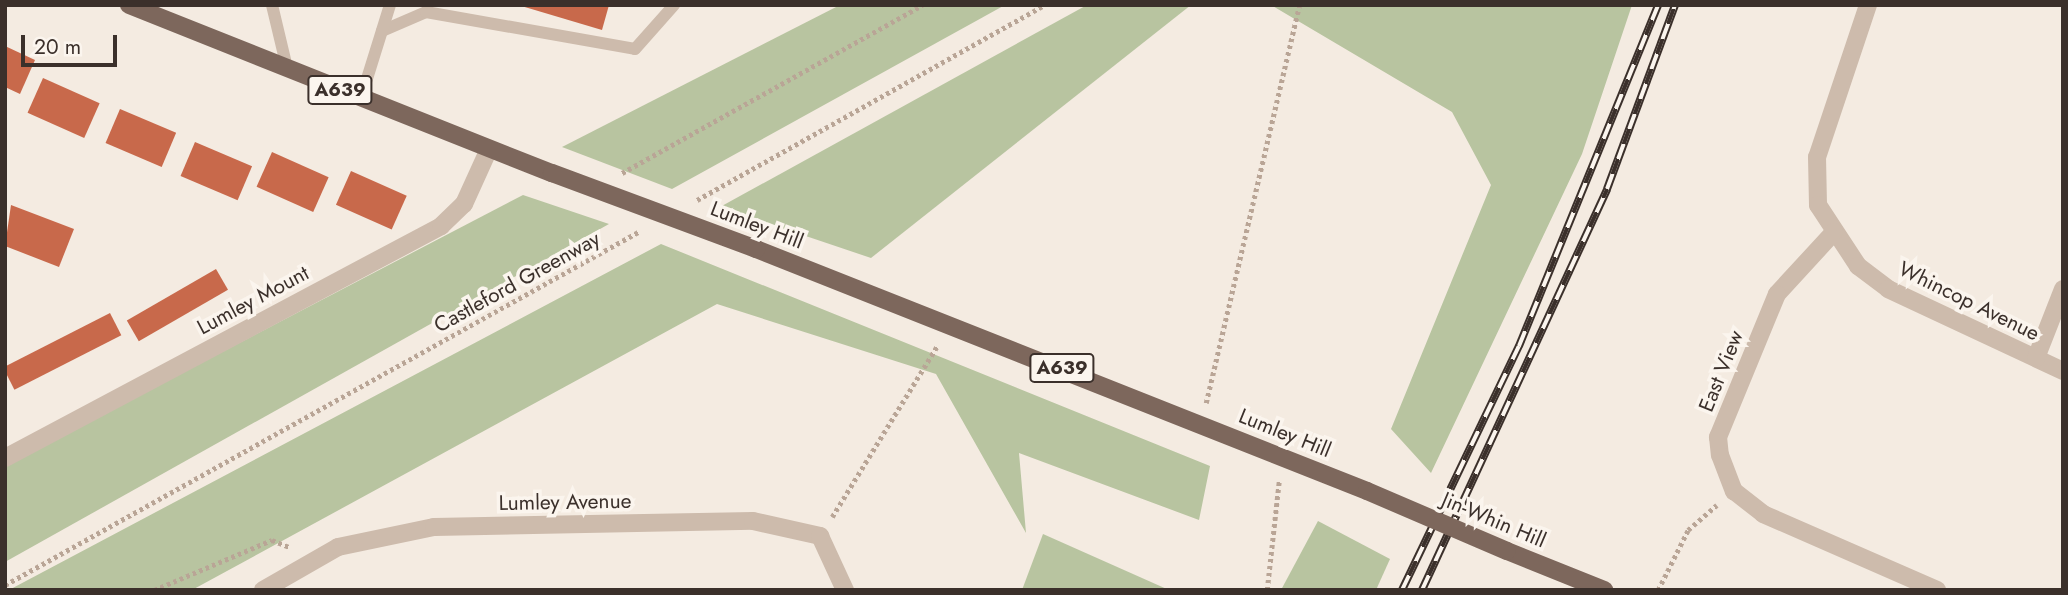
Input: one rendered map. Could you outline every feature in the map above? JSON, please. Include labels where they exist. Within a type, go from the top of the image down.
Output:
[{"type":"main road","name":"Lumley Hill","points":[[129,5],[489,149],[951,323],[1367,491]]},
{"type":"main road","name":"Jin-Whin Hill","points":[[1367,491],[1604,590]]},
{"type":"street","name":"Whincop Avenue","points":[[1868,5],[1817,157],[1818,205],[1858,266],[1888,289],[2063,371]]},
{"type":"street","name":"Lumley Mount","points":[[5,458],[440,226],[464,204],[489,149]]},
{"type":"street","name":"East View","points":[[1734,491],[1718,437],[1777,294],[1834,232]]},
{"type":"street","points":[[2036,358],[2063,289]]},
{"type":"street","points":[[1734,491],[1763,514],[1937,590]]},
{"type":"street","name":"Lumley Avenue","points":[[263,590],[338,547],[434,527],[753,522],[820,536]]},
{"type":"street","points":[[820,536],[845,590]]},
{"type":"lane","points":[[272,5],[287,68]]},
{"type":"lane","points":[[361,98],[390,5]]},
{"type":"lane","points":[[382,30],[426,12],[444,10],[635,50],[674,5]]},
{"type":"path","points":[[599,190],[922,5]]},
{"type":"path","points":[[690,204],[1044,5]]},
{"type":"path","points":[[1201,424],[1299,5]]},
{"type":"path","name":"Castleford Greenway","points":[[5,585],[653,224]]},
{"type":"path","points":[[820,536],[951,323]]},
{"type":"path","points":[[1267,590],[1283,457]]},
{"type":"path","points":[[1658,590],[1688,530],[1734,491]]},
{"type":"path","points":[[154,590],[272,540],[293,549],[305,566]]},
{"type":"green space","points":[[840,5],[1005,5],[672,189],[562,147]]},
{"type":"green space","points":[[1087,5],[1191,5],[871,258],[720,207]]},
{"type":"green space","points":[[1271,5],[1632,5],[1582,154],[1431,473],[1391,429],[1491,185],[1452,112]]},
{"type":"green space","points":[[523,195],[609,224],[5,562],[5,465]]},
{"type":"green space","points":[[661,244],[1210,466],[1199,520],[1019,453],[1026,533],[936,374],[717,304],[192,590],[9,590]]},
{"type":"green space","points":[[1318,521],[1390,559],[1376,590],[1281,590]]},
{"type":"green space","points":[[1043,534],[1169,590],[1022,590]]},
{"type":"building","points":[[518,5],[609,5],[602,30]]},
{"type":"building","points":[[5,46],[35,60],[20,94],[5,87]]},
{"type":"building","points":[[43,78],[100,103],[84,138],[28,113]]},
{"type":"building","points":[[120,109],[176,133],[162,167],[106,143]]},
{"type":"building","points":[[195,142],[252,166],[238,200],[181,176]]},
{"type":"building","points":[[272,152],[329,177],[313,212],[257,187]]},
{"type":"building","points":[[351,171],[407,196],[392,230],[336,205]]},
{"type":"building","points":[[11,205],[74,229],[59,267],[5,246]]},
{"type":"building","points":[[216,269],[228,290],[139,341],[127,320]]},
{"type":"building","points":[[110,313],[121,335],[14,390],[5,367]]},
{"type":"railway","points":[[1402,590],[1519,346],[1658,5]]},
{"type":"railway","points":[[1422,590],[1607,189],[1675,5]]}]
